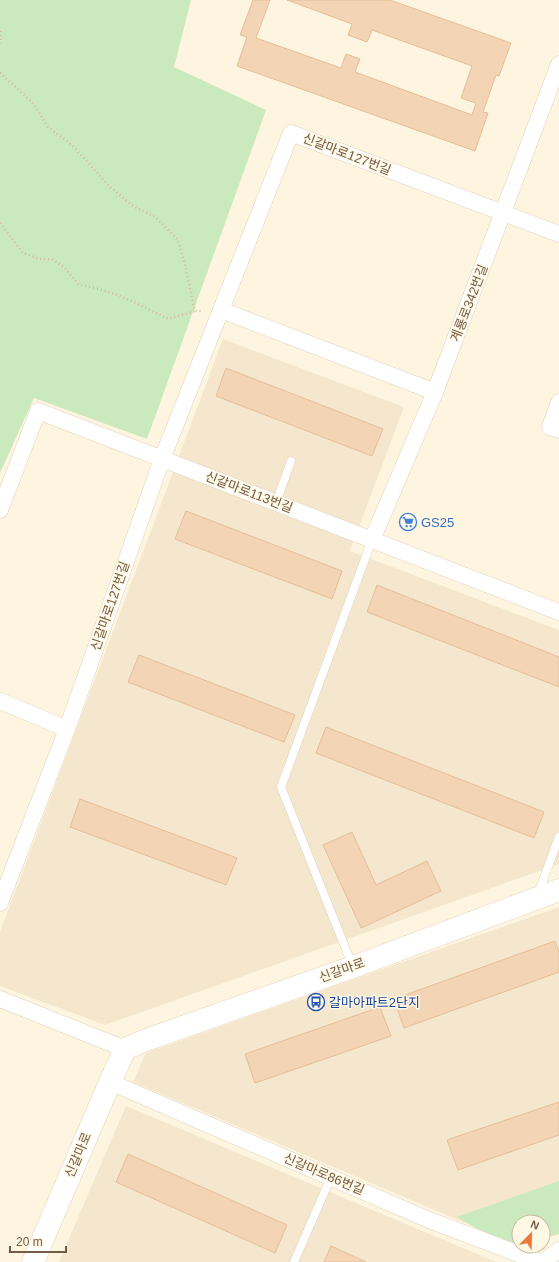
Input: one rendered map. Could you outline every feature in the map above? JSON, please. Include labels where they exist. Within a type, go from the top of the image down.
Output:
[{"type":"street","name":"계룡로342번길","points":[[372,540],[435,392],[558,67]]},
{"type":"street","name":"신갈마로127번길","points":[[0,903],[67,729],[162,459],[291,133],[559,234]]},
{"type":"street","points":[[221,310],[435,392]]},
{"type":"street","points":[[554,428],[559,402]]},
{"type":"street","name":"신갈마로113번길","points":[[0,510],[38,411],[559,612]]},
{"type":"street","points":[[0,701],[67,729]]},
{"type":"street","name":"신갈마로","points":[[32,1262],[125,1049],[146,1040],[553,894]]},
{"type":"street","points":[[0,999],[125,1049]]},
{"type":"street","name":"신갈마로86번길","points":[[110,1082],[429,1220],[541,1262]]},
{"type":"street","points":[[541,1262],[559,1250]]},
{"type":"lane","points":[[276,503],[291,461]]},
{"type":"lane","points":[[353,967],[281,787],[372,540]]},
{"type":"lane","points":[[553,894],[559,837]]},
{"type":"lane","points":[[294,1262],[331,1177]]},
{"type":"path","points":[[0,31],[0,44]]},
{"type":"path","points":[[0,73],[32,102],[48,127],[72,145],[110,187],[133,206],[155,217],[178,240],[195,311]]},
{"type":"path","points":[[0,222],[23,253],[40,259],[52,259],[64,267],[79,285],[93,287],[113,293],[168,319],[195,311],[221,310]]},
{"type":"shaded area","points":[[223,339],[404,407],[350,551],[559,630],[559,864],[105,1025],[0,986],[0,932]]},
{"type":"shaded area","points":[[559,907],[559,1234],[551,1236],[551,1214],[511,1214],[511,1242],[133,1082],[146,1053]]},
{"type":"shaded area","points":[[126,1106],[496,1262],[59,1262]]},
{"type":"green space","points":[[0,0],[191,0],[174,67],[266,110],[147,439],[34,398],[0,473]]},
{"type":"green space","points":[[559,1181],[559,1234],[551,1236],[551,1214],[511,1214],[511,1243],[478,1229],[457,1217]]},
{"type":"building","points":[[253,0],[270,0],[256,38],[341,68],[346,54],[360,59],[355,72],[472,115],[476,103],[461,98],[472,66],[372,30],[367,42],[348,35],[352,24],[287,0],[390,0],[511,43],[499,76],[496,75],[483,112],[488,113],[475,151],[237,66],[247,37],[240,35]]},
{"type":"building","points":[[226,368],[383,429],[372,456],[216,396]]},
{"type":"building","points":[[186,511],[342,571],[332,599],[175,539]]},
{"type":"building","points":[[377,585],[559,657],[559,687],[367,612]]},
{"type":"building","points":[[139,655],[295,715],[284,742],[128,682]]},
{"type":"building","points":[[326,727],[544,812],[534,838],[316,753]]},
{"type":"building","points":[[80,799],[237,858],[226,885],[70,827]]},
{"type":"building","points":[[352,832],[376,885],[427,861],[441,891],[361,928],[323,845]]},
{"type":"building","points":[[555,941],[559,951],[559,972],[404,1028],[394,999]]},
{"type":"building","points":[[380,1007],[391,1036],[255,1083],[245,1054]]},
{"type":"building","points":[[559,1102],[559,1135],[458,1170],[447,1140]]},
{"type":"building","points":[[128,1154],[287,1225],[275,1253],[116,1182]]},
{"type":"building","points":[[331,1246],[366,1262],[324,1262]]},
{"type":"place","name":"GS25","points":[[408,522]]},
{"type":"place","name":"갈마아파트2단지","points":[[316,1002]]}]
